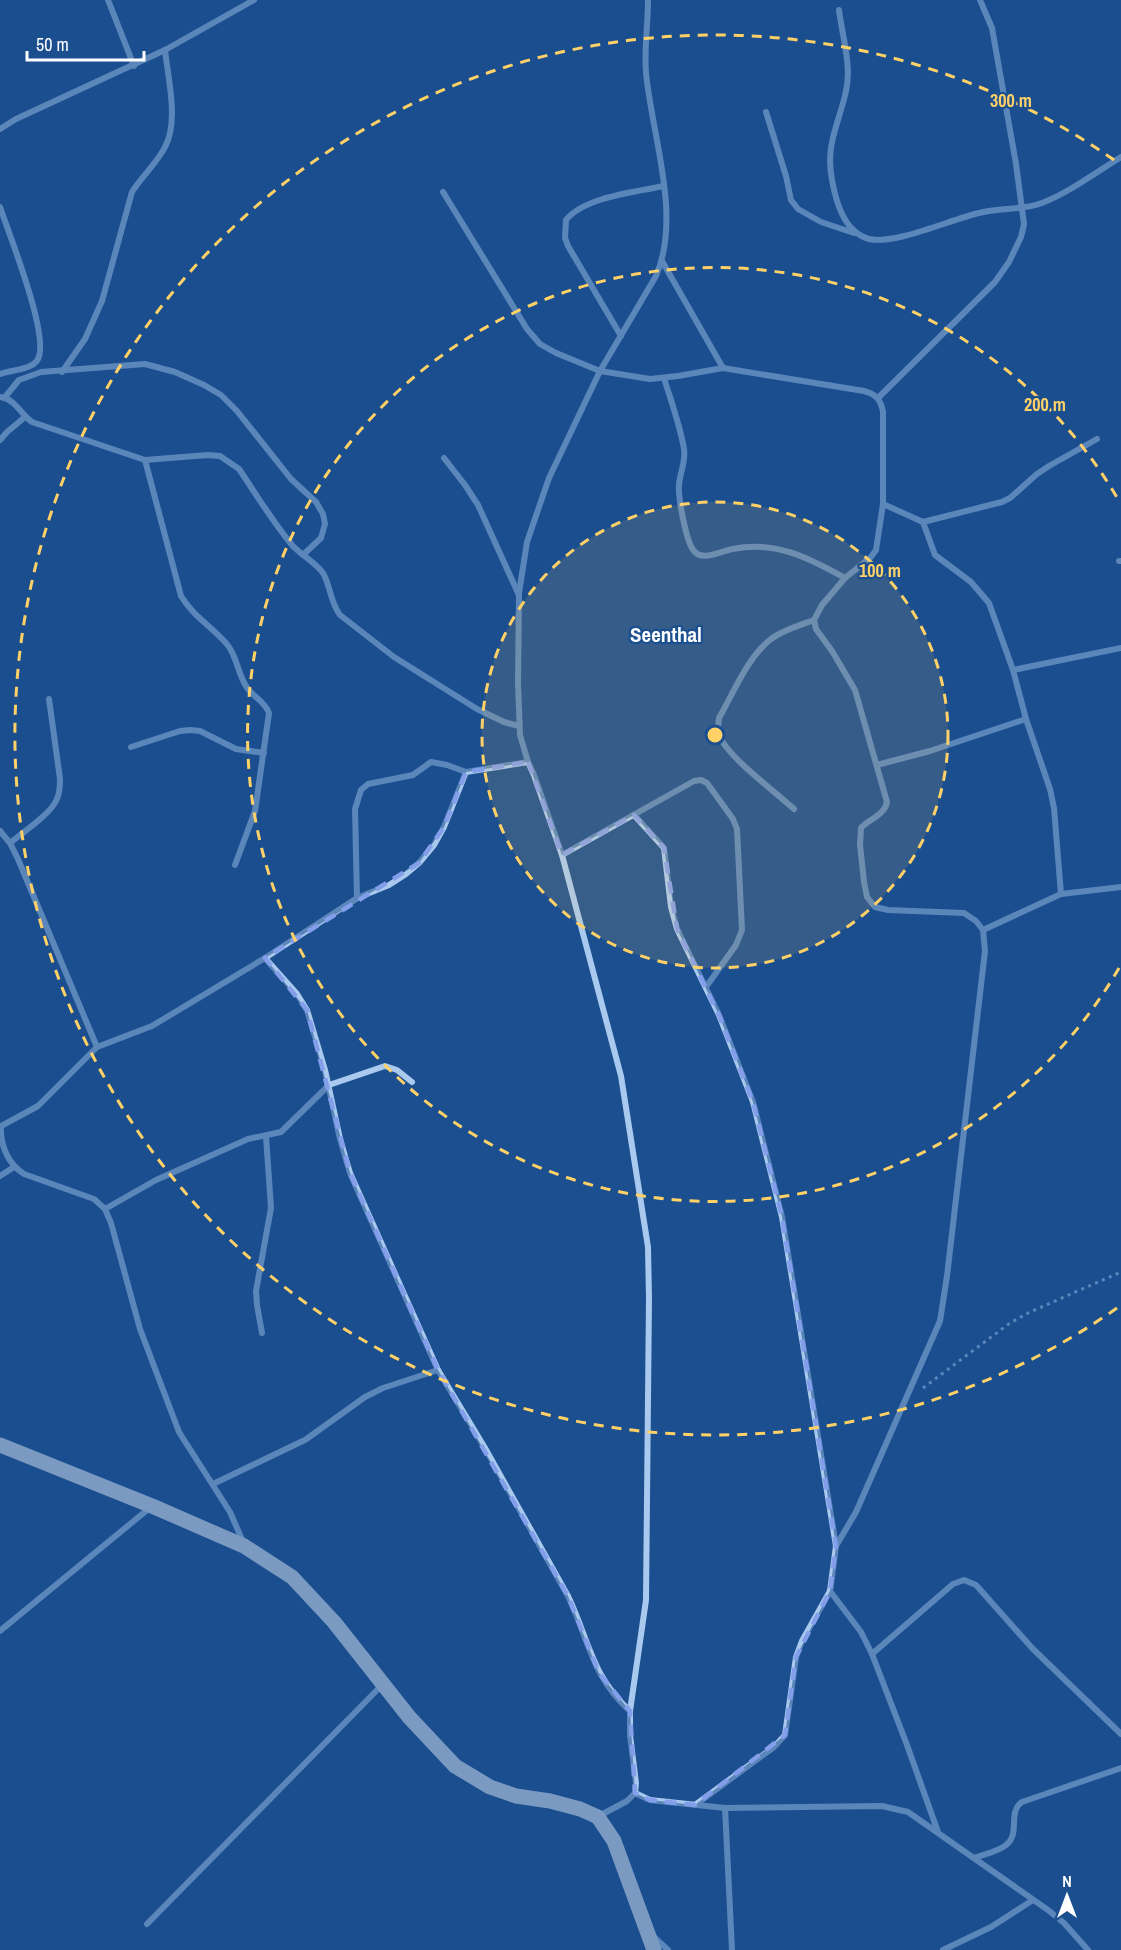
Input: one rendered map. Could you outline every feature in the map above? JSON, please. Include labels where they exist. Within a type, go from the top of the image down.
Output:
[{"type":"main road","points":[[0,1445],[244,1545],[281,1569],[300,1584],[334,1622],[409,1717],[455,1766],[490,1787],[516,1796],[550,1801],[580,1809],[598,1817],[614,1841],[654,1950]]},
{"type":"street","points":[[108,0],[134,66]]},
{"type":"street","points":[[0,129],[16,119],[134,66],[254,0]]},
{"type":"street","points":[[598,1817],[627,1801],[635,1793],[636,1784],[630,1735],[630,1711],[646,1600],[648,1247],[621,1076],[562,855],[528,762],[519,726],[519,593],[527,542],[549,478],[600,371],[656,276],[662,261],[666,228],[663,186],[646,73],[648,0]]},
{"type":"street","points":[[878,398],[995,282],[1009,262],[1021,237],[1024,224],[1023,209],[1011,129],[992,28],[980,0]]},
{"type":"street","points":[[839,10],[848,78],[847,91],[834,126],[831,143],[829,157],[831,179],[843,216],[852,229],[863,236]]},
{"type":"street","points":[[62,372],[85,339],[102,302],[132,192],[140,178],[165,148],[169,136],[172,120],[165,50]]},
{"type":"street","points":[[766,112],[791,200],[798,209],[821,222],[870,239],[898,237],[980,213],[1023,209],[1042,203],[1121,157]]},
{"type":"street","points":[[621,336],[568,246],[566,220],[577,210],[602,199],[663,186]]},
{"type":"street","points":[[443,192],[527,329],[540,344],[556,353],[600,371],[650,379],[723,368],[864,391],[878,398],[884,412],[883,504],[876,550],[871,557],[845,578],[822,605],[814,620],[773,638],[763,647],[744,673],[719,718],[718,726],[722,741],[794,809]]},
{"type":"street","points":[[0,207],[27,283],[40,350],[38,359],[34,363],[0,374]]},
{"type":"street","points":[[662,261],[723,368]]},
{"type":"street","points":[[303,555],[321,538],[325,524],[323,514],[316,502],[291,479],[237,411],[221,395],[204,385],[157,366],[145,364],[41,372],[19,380],[3,397],[16,405],[25,417],[52,429],[145,460],[208,455],[220,456],[230,461],[239,469],[281,532],[303,555],[319,568],[334,607],[340,615],[394,657],[477,709],[504,722],[519,726]]},
{"type":"street","points":[[664,378],[684,447],[679,493],[690,544],[695,552],[703,556],[747,547],[778,548],[813,560],[845,578]]},
{"type":"street","points":[[0,441],[25,417]]},
{"type":"street","points":[[883,504],[922,522],[1002,502],[1011,498],[1037,474],[1097,439]]},
{"type":"street","points":[[444,458],[478,505],[519,593]]},
{"type":"street","points":[[145,460],[181,596],[194,614],[230,648],[241,678],[248,689],[267,707],[269,713],[269,728],[255,812],[235,864]]},
{"type":"street","points":[[922,522],[935,555],[971,582],[989,603],[1013,669],[1026,719],[1050,789],[1054,808],[1061,894]]},
{"type":"street","points":[[814,620],[816,629],[855,690],[887,802],[882,813],[861,828],[860,845],[867,897],[875,907],[888,910],[964,913],[976,921],[983,930],[985,951],[940,1321],[856,1512],[836,1546]]},
{"type":"street","points":[[1013,669],[1121,648]]},
{"type":"street","points":[[10,843],[50,809],[57,801],[60,792],[49,699]]},
{"type":"street","points":[[877,765],[930,751],[1026,719]]},
{"type":"street","points":[[130,747],[190,730],[200,731],[236,749],[264,753]]},
{"type":"street","points":[[357,898],[355,809],[361,790],[368,784],[413,774],[431,762],[466,772],[528,762]]},
{"type":"street","points":[[244,1545],[230,1512],[179,1432],[140,1329],[111,1223],[105,1209],[94,1199],[24,1174],[14,1167],[8,1159],[2,1140],[1,1126],[38,1106],[97,1047],[152,1026],[265,958],[357,898],[389,885],[406,874],[434,845],[444,827],[466,772]]},
{"type":"street","points":[[562,855],[694,781],[701,780],[707,783],[733,819],[739,839],[742,930],[736,945],[706,987]]},
{"type":"street","points":[[634,815],[663,848],[671,907],[677,929],[706,987],[753,1102],[782,1217],[836,1546],[830,1591],[802,1641],[796,1657],[785,1735],[774,1747],[695,1805]]},
{"type":"street","points":[[0,831],[10,843],[97,1047]]},
{"type":"street","points":[[983,930],[1061,894],[1121,887]]},
{"type":"street","points":[[265,958],[303,1002],[329,1085],[340,1139],[350,1173],[438,1370],[485,1448],[568,1596],[598,1673],[617,1700],[630,1711]]},
{"type":"street","points":[[105,1209],[156,1180],[248,1139],[276,1135],[287,1129],[329,1085],[385,1066],[397,1070],[412,1082]]},
{"type":"street","points":[[262,1333],[256,1290],[271,1208],[266,1136]]},
{"type":"street","points":[[0,1176],[14,1167]]},
{"type":"street","points":[[213,1485],[305,1440],[365,1397],[383,1388],[438,1370]]},
{"type":"street","points":[[0,1631],[152,1506]]},
{"type":"street","points":[[873,1654],[953,1584],[964,1580],[971,1582],[982,1591],[1033,1649],[1121,1734]]},
{"type":"street","points":[[830,1591],[861,1632],[873,1654],[938,1833]]},
{"type":"street","points":[[147,1924],[383,1685]]},
{"type":"street","points":[[974,1858],[1005,1847],[1014,1832],[1016,1806],[1022,1802],[1121,1768]]},
{"type":"street","points":[[635,1793],[650,1800],[725,1808],[882,1806],[908,1812],[1034,1900],[1064,1923],[1088,1950]]},
{"type":"street","points":[[725,1808],[732,1950]]},
{"type":"street","points":[[943,1950],[992,1927],[1034,1900]]},
{"type":"street","points":[[647,1930],[668,1950]]},
{"type":"path","points":[[904,1401],[1011,1323],[1057,1299],[1121,1272]]},
{"type":"highlighted area","points":[[528,762],[562,855],[634,815],[664,848],[677,929],[719,1015],[753,1102],[782,1217],[836,1546],[830,1591],[796,1657],[785,1735],[695,1805],[650,1800],[635,1793],[630,1711],[599,1673],[568,1596],[438,1370],[350,1173],[307,1010],[265,958],[419,863],[444,827],[466,772]]},
{"type":"district","name":"Seenthal","points":[[666,634]]}]
